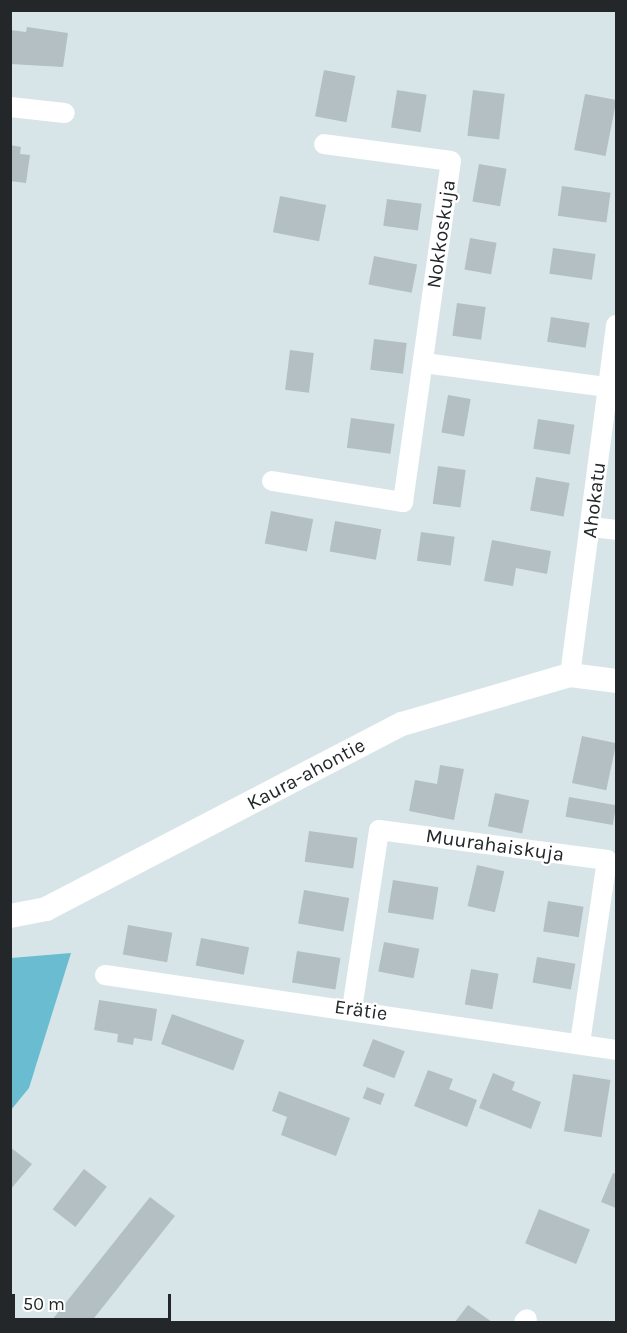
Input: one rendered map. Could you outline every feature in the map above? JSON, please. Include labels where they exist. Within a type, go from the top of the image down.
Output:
[{"type":"street","points":[[10,107],[65,113]]},
{"type":"street","name":"Nokkoskuja","points":[[272,481],[403,502],[451,161],[324,144]]},
{"type":"street","name":"Ahokatu","points":[[570,675],[592,527],[616,325]]},
{"type":"street","points":[[424,363],[607,387]]},
{"type":"street","points":[[592,527],[616,530]]},
{"type":"street","name":"Kaura-ahontie","points":[[10,916],[46,909],[402,724],[570,675],[616,681]]},
{"type":"street","name":"Muurahaiskuja","points":[[352,1009],[379,830],[607,860],[580,1042]]},
{"type":"street","name":"Erätie","points":[[105,975],[580,1042],[616,1050]]},
{"type":"shaded area","points":[[71,953],[29,1088],[11,1110],[11,958]]},
{"type":"building","points":[[27,27],[68,33],[63,67],[10,64],[10,30],[26,32]]},
{"type":"building","points":[[324,70],[355,76],[346,122],[315,116]]},
{"type":"building","points":[[397,90],[427,95],[421,132],[391,128]]},
{"type":"building","points":[[473,90],[505,94],[499,140],[467,136]]},
{"type":"building","points":[[585,94],[616,100],[606,156],[574,150]]},
{"type":"building","points":[[10,145],[21,147],[20,154],[30,155],[26,183],[10,181]]},
{"type":"building","points":[[479,164],[507,169],[500,206],[472,201]]},
{"type":"building","points":[[562,186],[611,193],[606,223],[558,216]]},
{"type":"building","points":[[280,196],[326,205],[319,241],[273,232]]},
{"type":"building","points":[[387,199],[422,204],[418,231],[383,226]]},
{"type":"building","points":[[470,238],[497,243],[491,274],[464,270]]},
{"type":"building","points":[[553,248],[596,254],[592,280],[549,274]]},
{"type":"building","points":[[374,256],[417,264],[412,293],[368,284]]},
{"type":"building","points":[[457,303],[486,307],[481,340],[452,336]]},
{"type":"building","points":[[551,317],[590,323],[586,348],[547,342]]},
{"type":"building","points":[[374,339],[407,343],[403,374],[370,370]]},
{"type":"building","points":[[290,350],[314,353],[309,393],[285,390]]},
{"type":"building","points":[[448,395],[471,399],[464,436],[441,432]]},
{"type":"building","points":[[351,418],[395,424],[390,454],[347,448]]},
{"type":"building","points":[[538,419],[575,425],[570,454],[533,449]]},
{"type":"building","points":[[438,466],[466,470],[460,508],[433,504]]},
{"type":"building","points":[[536,477],[569,483],[564,516],[530,510]]},
{"type":"building","points":[[271,511],[313,519],[307,552],[265,543]]},
{"type":"building","points":[[335,521],[381,529],[376,560],[330,552]]},
{"type":"building","points":[[421,532],[455,537],[451,565],[417,561]]},
{"type":"building","points":[[492,540],[551,551],[547,574],[516,568],[513,586],[484,581]]},
{"type":"building","points":[[582,736],[616,743],[606,790],[572,783]]},
{"type":"building","points":[[440,765],[464,769],[454,820],[409,811],[415,780],[437,784]]},
{"type":"building","points":[[495,793],[529,800],[522,834],[488,826]]},
{"type":"building","points":[[569,797],[616,805],[613,825],[566,817]]},
{"type":"building","points":[[309,831],[358,838],[353,869],[305,862]]},
{"type":"building","points":[[477,865],[504,871],[495,912],[468,906]]},
{"type":"building","points":[[393,880],[438,887],[433,920],[388,913]]},
{"type":"building","points":[[304,890],[349,898],[343,931],[298,923]]},
{"type":"building","points":[[548,901],[584,907],[579,937],[543,932]]},
{"type":"building","points":[[128,925],[172,933],[167,962],[123,955]]},
{"type":"building","points":[[201,938],[249,947],[244,975],[196,965]]},
{"type":"building","points":[[384,942],[419,949],[414,978],[378,971]]},
{"type":"building","points":[[297,951],[340,958],[335,989],[292,983]]},
{"type":"building","points":[[537,957],[575,964],[571,989],[532,983]]},
{"type":"building","points":[[471,969],[499,974],[492,1009],[465,1004]]},
{"type":"building","points":[[99,1000],[157,1009],[152,1041],[134,1038],[133,1045],[117,1042],[118,1034],[94,1030]]},
{"type":"building","points":[[172,1014],[244,1040],[233,1070],[161,1044]]},
{"type":"building","points":[[373,1039],[405,1051],[394,1078],[363,1066]]},
{"type":"building","points":[[428,1070],[453,1079],[449,1089],[477,1100],[467,1127],[414,1106]]},
{"type":"building","points":[[493,1073],[515,1082],[512,1090],[541,1102],[531,1129],[479,1108]]},
{"type":"building","points":[[573,1074],[611,1080],[601,1137],[564,1131]]},
{"type":"building","points":[[367,1087],[385,1094],[380,1105],[363,1098]]},
{"type":"building","points":[[279,1091],[350,1118],[336,1156],[281,1135],[287,1117],[272,1111]]},
{"type":"building","points":[[10,1147],[32,1164],[10,1190]]},
{"type":"building","points":[[84,1169],[107,1187],[75,1227],[53,1209]]},
{"type":"building","points":[[613,1173],[616,1174],[616,1208],[601,1202]]},
{"type":"building","points":[[150,1197],[175,1216],[91,1322],[55,1322],[52,1320]]},
{"type":"building","points":[[539,1209],[590,1230],[576,1264],[525,1243]]},
{"type":"building","points":[[468,1305],[492,1322],[455,1322]]}]
